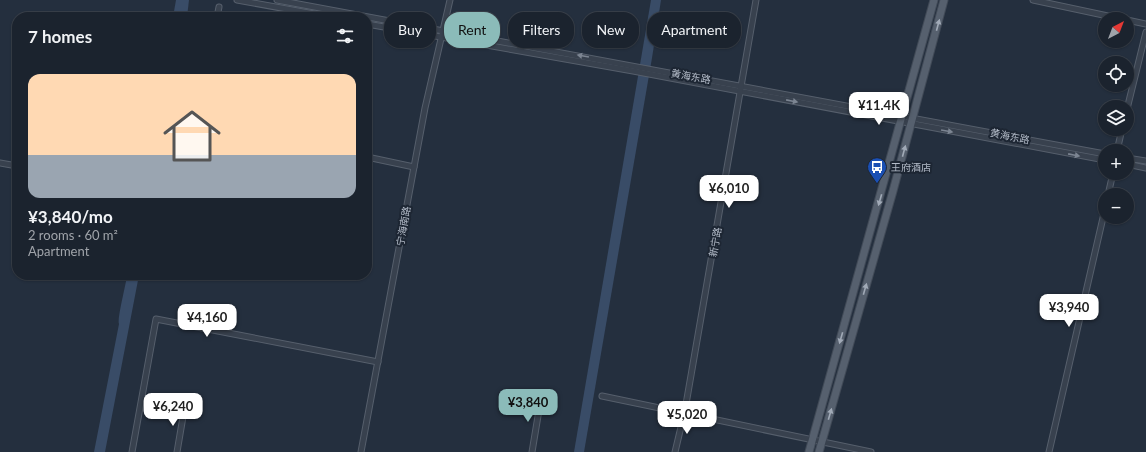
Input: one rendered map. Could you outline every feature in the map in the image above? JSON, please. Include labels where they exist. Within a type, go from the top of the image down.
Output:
[{"type":"main road","points":[[809,452],[934,0]]},
{"type":"main road","points":[[819,452],[912,121],[944,0]]},
{"type":"street","points":[[237,0],[303,12]]},
{"type":"street","name":"黄海东路","points":[[277,0],[343,12]]},
{"type":"street","name":"宁海南路","points":[[361,452],[426,101],[450,0]]},
{"type":"street","name":"新宁路","points":[[675,452],[684,413],[742,88],[756,0]]},
{"type":"street","points":[[1033,0],[1098,14]]},
{"type":"street","points":[[218,12],[219,7]]},
{"type":"street","name":"黄海东路","points":[[372,17],[634,68]]},
{"type":"street","points":[[1134,21],[1146,24]]},
{"type":"street","name":"黄海东路","points":[[372,25],[657,72],[1098,159]]},
{"type":"street","points":[[1129,100],[1146,32]]},
{"type":"street","name":"黄海东路","points":[[912,121],[1098,153]]},
{"type":"street","points":[[372,158],[414,167]]},
{"type":"street","points":[[1134,159],[1146,161]]},
{"type":"street","points":[[0,163],[12,165]]},
{"type":"street","points":[[1134,165],[1146,168]]},
{"type":"street","points":[[1049,452],[1102,224]]},
{"type":"street","points":[[132,452],[156,319],[378,362]]},
{"type":"street","points":[[602,396],[871,452]]},
{"type":"street","points":[[532,452],[541,398]]},
{"type":"street","points":[[177,452],[185,405]]},
{"type":"water","points":[[176,0],[189,0],[188,12],[174,12]]},
{"type":"water","points":[[651,0],[661,0],[659,12],[649,12]]},
{"type":"water","points":[[647,23],[647,48],[654,48],[652,58],[584,452],[574,452]]},
{"type":"water","points":[[126,280],[138,280],[105,452],[94,452],[119,324],[119,315]]},
{"type":"place","name":"王府酒店","points":[[877,184]]}]
